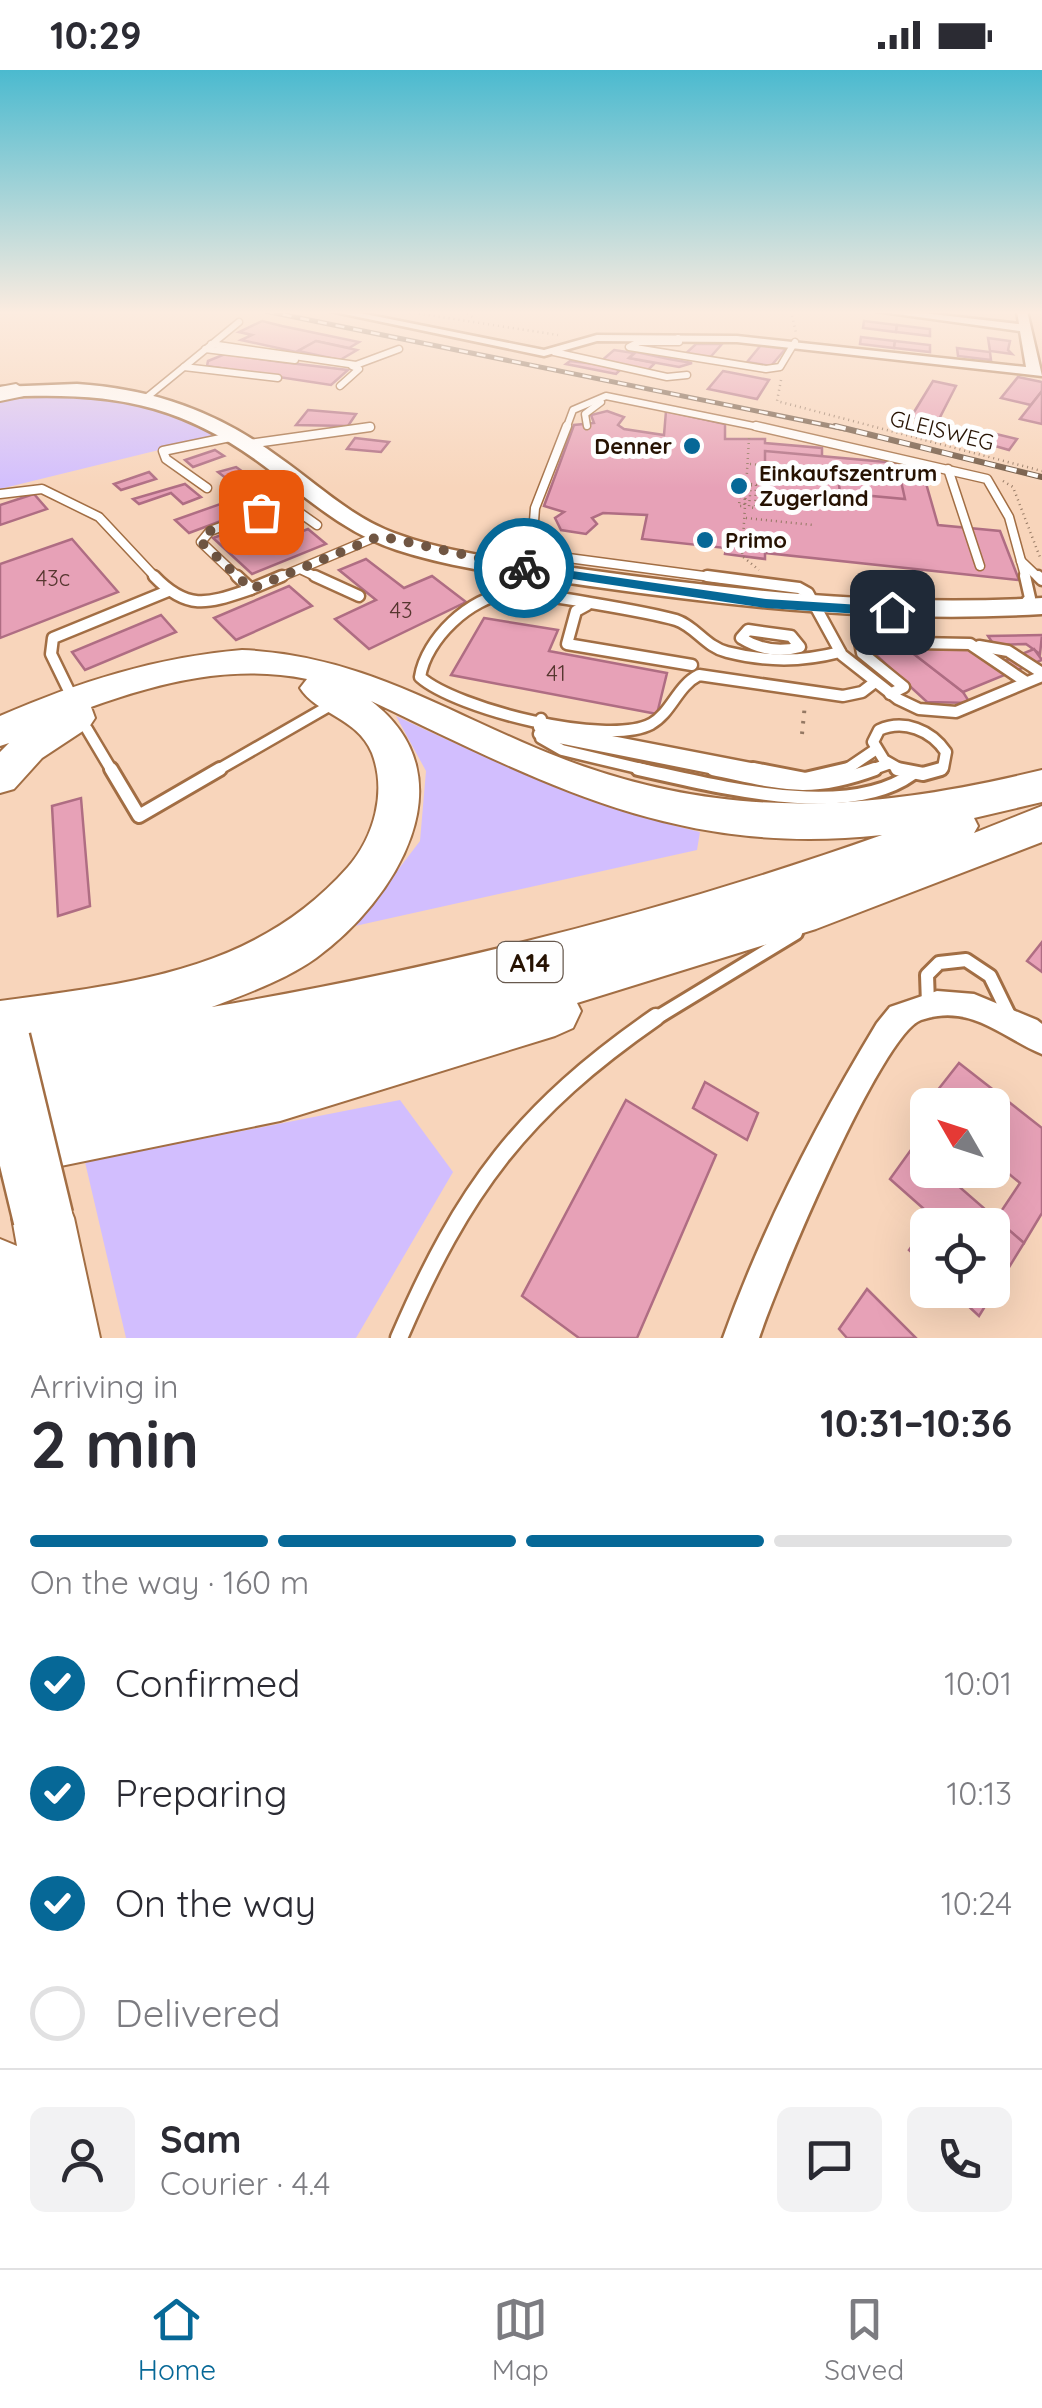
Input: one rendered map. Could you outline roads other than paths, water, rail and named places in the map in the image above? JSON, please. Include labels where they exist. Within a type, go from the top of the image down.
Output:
[{"type":"highway","points":[[0,732],[93,692],[154,674],[212,663],[265,662],[338,674],[554,773],[644,803],[718,818],[793,825],[870,822],[1042,788]]},
{"type":"highway","points":[[0,746],[69,712],[134,693],[202,678],[254,675],[295,680],[342,698],[364,714],[384,738],[397,768],[400,794],[392,831],[381,856],[343,906],[290,946],[224,979],[104,1010],[0,1026]]},
{"type":"highway","points":[[0,778],[54,730],[134,693]]},
{"type":"highway","name":"A14","points":[[0,1067],[290,1017],[557,955],[799,883],[1042,788]]},
{"type":"highway","name":"A14","points":[[0,1102],[192,1069],[514,997],[797,915],[948,862],[1042,823]]},
{"type":"highway","points":[[0,1149],[280,1094],[551,1012],[813,923],[948,862]]},
{"type":"highway","points":[[0,1040],[38,1338]]},
{"type":"highway","points":[[0,1123],[23,1237],[66,1338]]},
{"type":"highway","points":[[2,1338],[23,1237]]},
{"type":"street","points":[[4,391],[146,398],[194,411],[243,440],[380,536],[520,568],[823,609],[924,612],[1032,607]]},
{"type":"street","points":[[741,1338],[878,1042],[897,1018],[928,1004],[958,1004],[1010,1017],[1042,1040]]},
{"type":"lane","points":[[146,398],[180,370]]},
{"type":"lane","points":[[211,370],[278,378]]},
{"type":"lane","points":[[340,386],[358,370]]},
{"type":"lane","points":[[640,370],[667,377],[687,375]]},
{"type":"lane","points":[[520,568],[532,547],[535,508],[579,405],[598,398],[626,398],[987,480],[999,490],[1032,607]]},
{"type":"lane","points":[[587,426],[589,408],[626,398]]},
{"type":"lane","points":[[208,488],[166,459],[163,451],[370,427]]},
{"type":"lane","points":[[948,469],[980,566]]},
{"type":"lane","points":[[292,476],[273,485],[286,503],[317,526]]},
{"type":"lane","points":[[0,494],[42,489],[99,517],[168,590],[189,601],[212,602],[251,589],[380,536]]},
{"type":"lane","points":[[251,589],[201,542],[210,531],[286,503]]},
{"type":"lane","points":[[1020,560],[1042,580]]},
{"type":"lane","points":[[302,570],[359,596]]},
{"type":"lane","points":[[70,693],[51,654],[53,638],[168,590]]},
{"type":"lane","points":[[840,652],[804,663],[752,650],[742,640],[743,632],[788,636],[800,644],[790,651],[752,650],[713,648],[680,620],[499,595],[448,621],[422,664],[422,681],[432,692],[539,727],[804,787],[834,784],[888,764]]},
{"type":"lane","points":[[588,605],[576,611],[565,639],[568,644],[692,665]]},
{"type":"lane","points":[[823,609],[830,638],[840,652],[915,711],[942,715],[1042,674],[1008,651],[938,641]]},
{"type":"lane","points":[[890,694],[904,687],[862,652],[860,642],[990,640]]},
{"type":"lane","points":[[973,645],[1026,682]]},
{"type":"lane","points":[[539,727],[615,732],[643,728],[666,715],[686,681],[699,675],[854,696],[875,682]]},
{"type":"lane","points":[[86,729],[139,816],[342,698]]},
{"type":"lane","points":[[888,726],[910,726],[933,736],[946,752],[942,768],[912,774],[888,764],[875,750],[874,735],[888,726]]},
{"type":"lane","points":[[539,727],[804,779],[842,774],[875,750]]},
{"type":"lane","points":[[539,727],[550,745],[582,756],[788,797],[862,794],[903,784],[912,774]]},
{"type":"lane","points":[[399,1338],[451,1224],[500,1149],[529,1115],[612,1044],[813,923]]},
{"type":"lane","points":[[928,1004],[928,975],[945,959],[960,958],[990,973],[1008,1002],[1010,1017]]},
{"type":"railway","points":[[556,370],[845,429]]},
{"type":"railway","points":[[835,426],[1042,477]]},
{"type":"place","name":"Denner","points":[[692,446]]},
{"type":"place","name":"Einkaufszentrum Zugerland","points":[[739,486]]},
{"type":"place","name":"Primo","points":[[705,540]]}]
